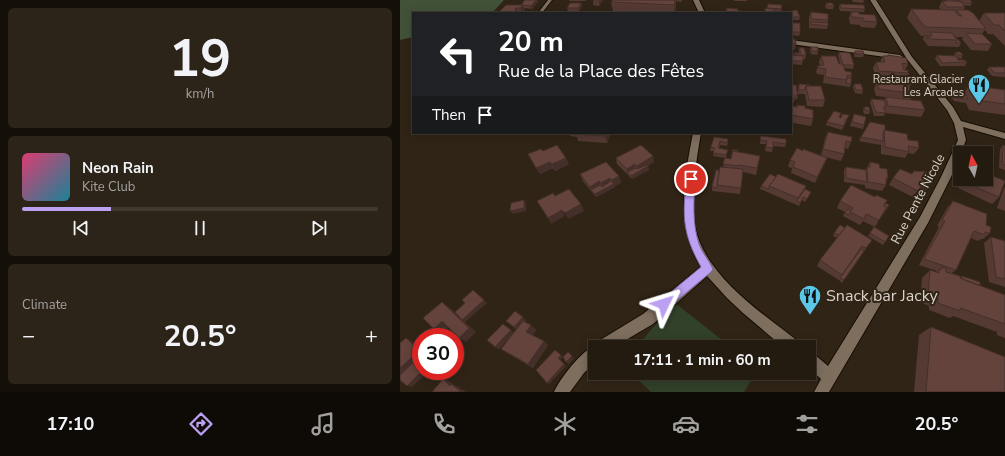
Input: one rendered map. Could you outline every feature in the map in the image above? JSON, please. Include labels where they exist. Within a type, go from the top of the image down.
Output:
[{"type":"street","points":[[696,0],[702,12]]},
{"type":"street","name":"Rue Pente Nicole","points":[[821,392],[927,214],[962,140],[958,123],[944,100],[910,58],[873,0]]},
{"type":"street","points":[[792,42],[910,58]]},
{"type":"street","points":[[958,123],[1005,136]]},
{"type":"street","points":[[697,134],[693,154],[689,217],[690,232],[695,246],[707,269],[736,298],[786,340]]},
{"type":"street","points":[[614,340],[648,319],[707,269]]},
{"type":"street","points":[[561,392],[579,368],[588,359]]},
{"type":"street","points":[[816,366],[830,377]]},
{"type":"lane","points":[[541,12],[550,0]]},
{"type":"green space","points":[[400,0],[504,0],[493,12],[412,12],[412,37],[400,40]]},
{"type":"green space","points":[[675,303],[722,340],[642,340]]},
{"type":"green space","points":[[638,380],[752,380],[744,392],[651,392]]},
{"type":"building","points":[[525,0],[536,0],[531,6],[521,5]]},
{"type":"building","points":[[594,0],[600,0],[599,2],[593,2]]},
{"type":"building","points":[[613,0],[675,0],[674,5],[611,2]]},
{"type":"building","points":[[954,0],[970,0],[972,3],[955,1]]},
{"type":"building","points":[[942,1],[960,1],[965,7],[947,7]]},
{"type":"building","points":[[570,3],[581,3],[578,8],[567,8]]},
{"type":"building","points":[[826,3],[832,3],[834,6],[828,6]]},
{"type":"building","points":[[768,4],[782,5],[781,9],[767,8]]},
{"type":"building","points":[[840,4],[864,5],[865,9],[841,8]]},
{"type":"building","points":[[506,5],[523,5],[520,8],[516,8],[515,12],[499,12]]},
{"type":"building","points":[[727,8],[742,11],[742,12],[726,12]]},
{"type":"building","points":[[765,8],[774,9],[774,11],[776,11],[776,12],[765,12]]},
{"type":"building","points":[[911,9],[954,10],[959,16],[962,16],[956,10],[968,10],[973,13],[986,29],[925,27]]},
{"type":"building","points":[[797,10],[800,17],[792,17],[792,12],[786,12]]},
{"type":"building","points":[[811,12],[828,14],[828,20],[811,19]]},
{"type":"building","points":[[851,12],[875,15],[877,22],[863,21],[863,18],[852,17]]},
{"type":"building","points":[[984,13],[1005,13],[1005,31],[999,25],[994,25]]},
{"type":"building","points":[[810,22],[828,23],[828,26],[810,24]]},
{"type":"building","points":[[792,23],[800,23],[800,32],[792,32]]},
{"type":"building","points":[[930,32],[952,33],[957,40],[931,39],[928,36],[932,36]]},
{"type":"building","points":[[966,33],[982,34],[992,44],[975,44]]},
{"type":"building","points":[[954,36],[961,43],[956,43],[957,40]]},
{"type":"building","points":[[792,39],[795,39],[796,44],[793,44],[793,48]]},
{"type":"building","points":[[811,47],[818,47],[818,51],[812,51]]},
{"type":"building","points":[[799,48],[804,48],[806,55],[794,55],[794,53],[801,53]]},
{"type":"building","points":[[855,51],[863,51],[864,54],[856,54]]},
{"type":"building","points":[[839,52],[850,53],[854,65],[843,65]]},
{"type":"building","points":[[956,52],[960,52],[963,55],[958,55]]},
{"type":"building","points":[[792,55],[803,56],[803,61],[792,61]]},
{"type":"building","points":[[888,55],[906,58],[908,64],[902,63],[904,70],[907,70],[909,73],[879,71],[876,62],[885,62],[883,56]]},
{"type":"building","points":[[937,55],[956,56],[958,60],[964,60],[967,62],[942,63]]},
{"type":"building","points":[[821,56],[836,56],[839,64],[843,64],[845,71],[851,72],[852,75],[847,75],[847,80],[825,77],[826,69],[819,68],[818,66],[824,65]]},
{"type":"building","points":[[989,67],[1005,67],[1005,73],[995,73]]},
{"type":"building","points":[[882,76],[912,78],[912,82],[898,80],[899,83],[906,83],[909,93],[879,89],[877,82],[884,82]]},
{"type":"building","points":[[847,78],[851,78],[851,84],[846,83]]},
{"type":"building","points":[[799,84],[811,86],[806,86],[805,90],[799,90]]},
{"type":"building","points":[[854,84],[861,84],[863,90],[856,90]]},
{"type":"building","points":[[906,84],[908,84],[912,96],[908,96],[909,93]]},
{"type":"building","points":[[792,85],[796,85],[798,96],[795,95],[795,98],[792,98]]},
{"type":"building","points":[[969,85],[1005,90],[1005,104],[976,100]]},
{"type":"building","points":[[806,86],[821,86],[825,100],[809,100]]},
{"type":"building","points":[[950,90],[965,92],[968,99],[957,98]]},
{"type":"building","points":[[886,97],[921,101],[925,110],[888,106]]},
{"type":"building","points":[[871,99],[884,100],[886,107],[883,107],[886,113],[876,112]]},
{"type":"building","points":[[797,105],[805,106],[805,108],[813,110],[813,119],[792,115],[792,106],[797,107]]},
{"type":"building","points":[[864,107],[869,107],[870,111],[865,110]]},
{"type":"building","points":[[834,111],[841,113],[839,117],[841,118],[842,114],[849,115],[844,126],[827,122]]},
{"type":"building","points":[[854,114],[866,117],[864,125],[852,122]]},
{"type":"building","points":[[870,122],[885,125],[883,141],[861,137]]},
{"type":"building","points":[[884,130],[907,134],[908,140],[918,141],[919,148],[908,146],[909,152],[885,147]]},
{"type":"building","points":[[828,132],[852,137],[851,142],[846,141],[844,154],[823,149]]},
{"type":"building","points":[[576,134],[606,134],[605,136]]},
{"type":"building","points":[[761,136],[786,139],[786,144],[773,142],[773,148],[766,147],[767,141],[760,140]]},
{"type":"building","points":[[714,137],[728,139],[727,143],[720,141],[718,148],[728,150],[726,155],[713,153],[715,148],[711,147]]},
{"type":"building","points":[[557,145],[566,158],[552,164],[550,162],[536,168],[528,154],[541,149],[543,151]]},
{"type":"building","points":[[641,145],[653,156],[637,166],[635,164],[627,169],[616,158]]},
{"type":"building","points":[[1003,145],[1005,146],[1005,165],[1002,164]]},
{"type":"building","points":[[797,148],[827,158],[817,177],[793,167],[795,162],[790,160]]},
{"type":"building","points":[[733,151],[760,156],[757,168],[723,164],[725,158],[731,159]]},
{"type":"building","points":[[606,162],[619,176],[612,180],[610,178],[601,183],[599,181],[590,187],[580,174]]},
{"type":"building","points":[[870,162],[879,164],[880,168],[887,169],[888,178],[886,178],[886,185],[868,182],[867,167],[870,167]]},
{"type":"building","points":[[646,165],[648,166],[631,176],[627,172],[636,168],[637,169]]},
{"type":"building","points":[[720,167],[743,169],[741,188],[717,185]]},
{"type":"building","points":[[846,167],[866,170],[867,182],[846,178]]},
{"type":"building","points":[[900,169],[912,174],[914,171],[927,172],[923,179],[925,180],[918,191],[893,178]]},
{"type":"building","points":[[716,170],[719,170],[717,188],[712,187]]},
{"type":"building","points":[[770,174],[776,177],[769,186],[769,189],[761,186]]},
{"type":"building","points":[[778,174],[806,186],[798,198],[769,186]]},
{"type":"building","points":[[925,176],[934,177],[929,186],[923,183]]},
{"type":"building","points":[[993,176],[1005,181],[999,197],[973,186],[993,186]]},
{"type":"building","points":[[611,181],[614,184],[595,194],[591,190],[600,185],[602,187]]},
{"type":"building","points":[[851,185],[875,197],[876,195],[887,200],[884,206],[887,207],[879,220],[866,214],[864,219],[850,212],[853,208],[840,201]]},
{"type":"building","points":[[569,189],[581,204],[565,213],[562,210],[548,218],[537,201],[553,193],[555,196]]},
{"type":"building","points":[[805,189],[811,192],[807,199],[803,197],[800,203],[797,201]]},
{"type":"building","points":[[524,200],[524,208],[510,211],[511,203]]},
{"type":"building","points":[[953,201],[987,214],[986,225],[991,227],[990,233],[985,232],[985,235],[974,231],[956,270],[924,259],[945,221],[942,220]]},
{"type":"building","points":[[885,203],[889,205],[886,210],[887,207],[884,206]]},
{"type":"building","points":[[848,209],[851,211],[849,215],[845,213]]},
{"type":"building","points":[[840,225],[845,228],[839,235],[834,233]]},
{"type":"building","points":[[847,225],[872,240],[866,248],[862,246],[842,275],[820,260]]},
{"type":"building","points":[[874,227],[889,236],[885,242],[870,233]]},
{"type":"building","points":[[991,237],[1005,241],[1005,279],[996,277]]},
{"type":"building","points":[[861,249],[864,251],[844,280],[840,278]]},
{"type":"building","points":[[941,267],[946,269],[946,272],[960,276],[960,278],[1005,295],[1005,324],[960,308],[960,311],[938,303],[938,298],[928,295],[930,270],[939,273],[939,269],[941,270]]},
{"type":"building","points":[[962,276],[980,282],[980,286],[962,279]]},
{"type":"building","points":[[473,290],[484,300],[462,320],[455,312],[465,303],[462,300]]},
{"type":"building","points":[[442,302],[469,328],[464,333],[464,328],[449,328],[442,321],[435,328],[433,328],[423,318]]},
{"type":"building","points":[[515,311],[523,317],[514,327],[506,321]]},
{"type":"building","points":[[523,321],[531,325],[526,332],[544,341],[528,364],[501,349]]},
{"type":"building","points":[[503,324],[511,330],[495,347],[487,340]]},
{"type":"building","points":[[931,327],[1005,357],[1005,392],[926,392]]},
{"type":"building","points":[[406,338],[412,344],[412,357],[400,368],[400,343]]},
{"type":"building","points":[[555,350],[561,355],[558,358],[564,364],[547,383],[536,370]]},
{"type":"building","points":[[568,352],[572,356],[566,362],[563,357]]},
{"type":"building","points":[[412,364],[413,380],[407,386],[400,380],[400,375]]},
{"type":"building","points":[[442,380],[450,386],[451,384],[460,391],[459,392],[432,392]]},
{"type":"place","name":"Restaurant Glacier Les Arcades","points":[[979,104]]},
{"type":"place","name":"Snack bar Jacky","points":[[810,316]]},
{"type":"route","points":[[664,304],[707,269],[695,246],[690,227],[689,204],[691,179]]}]
